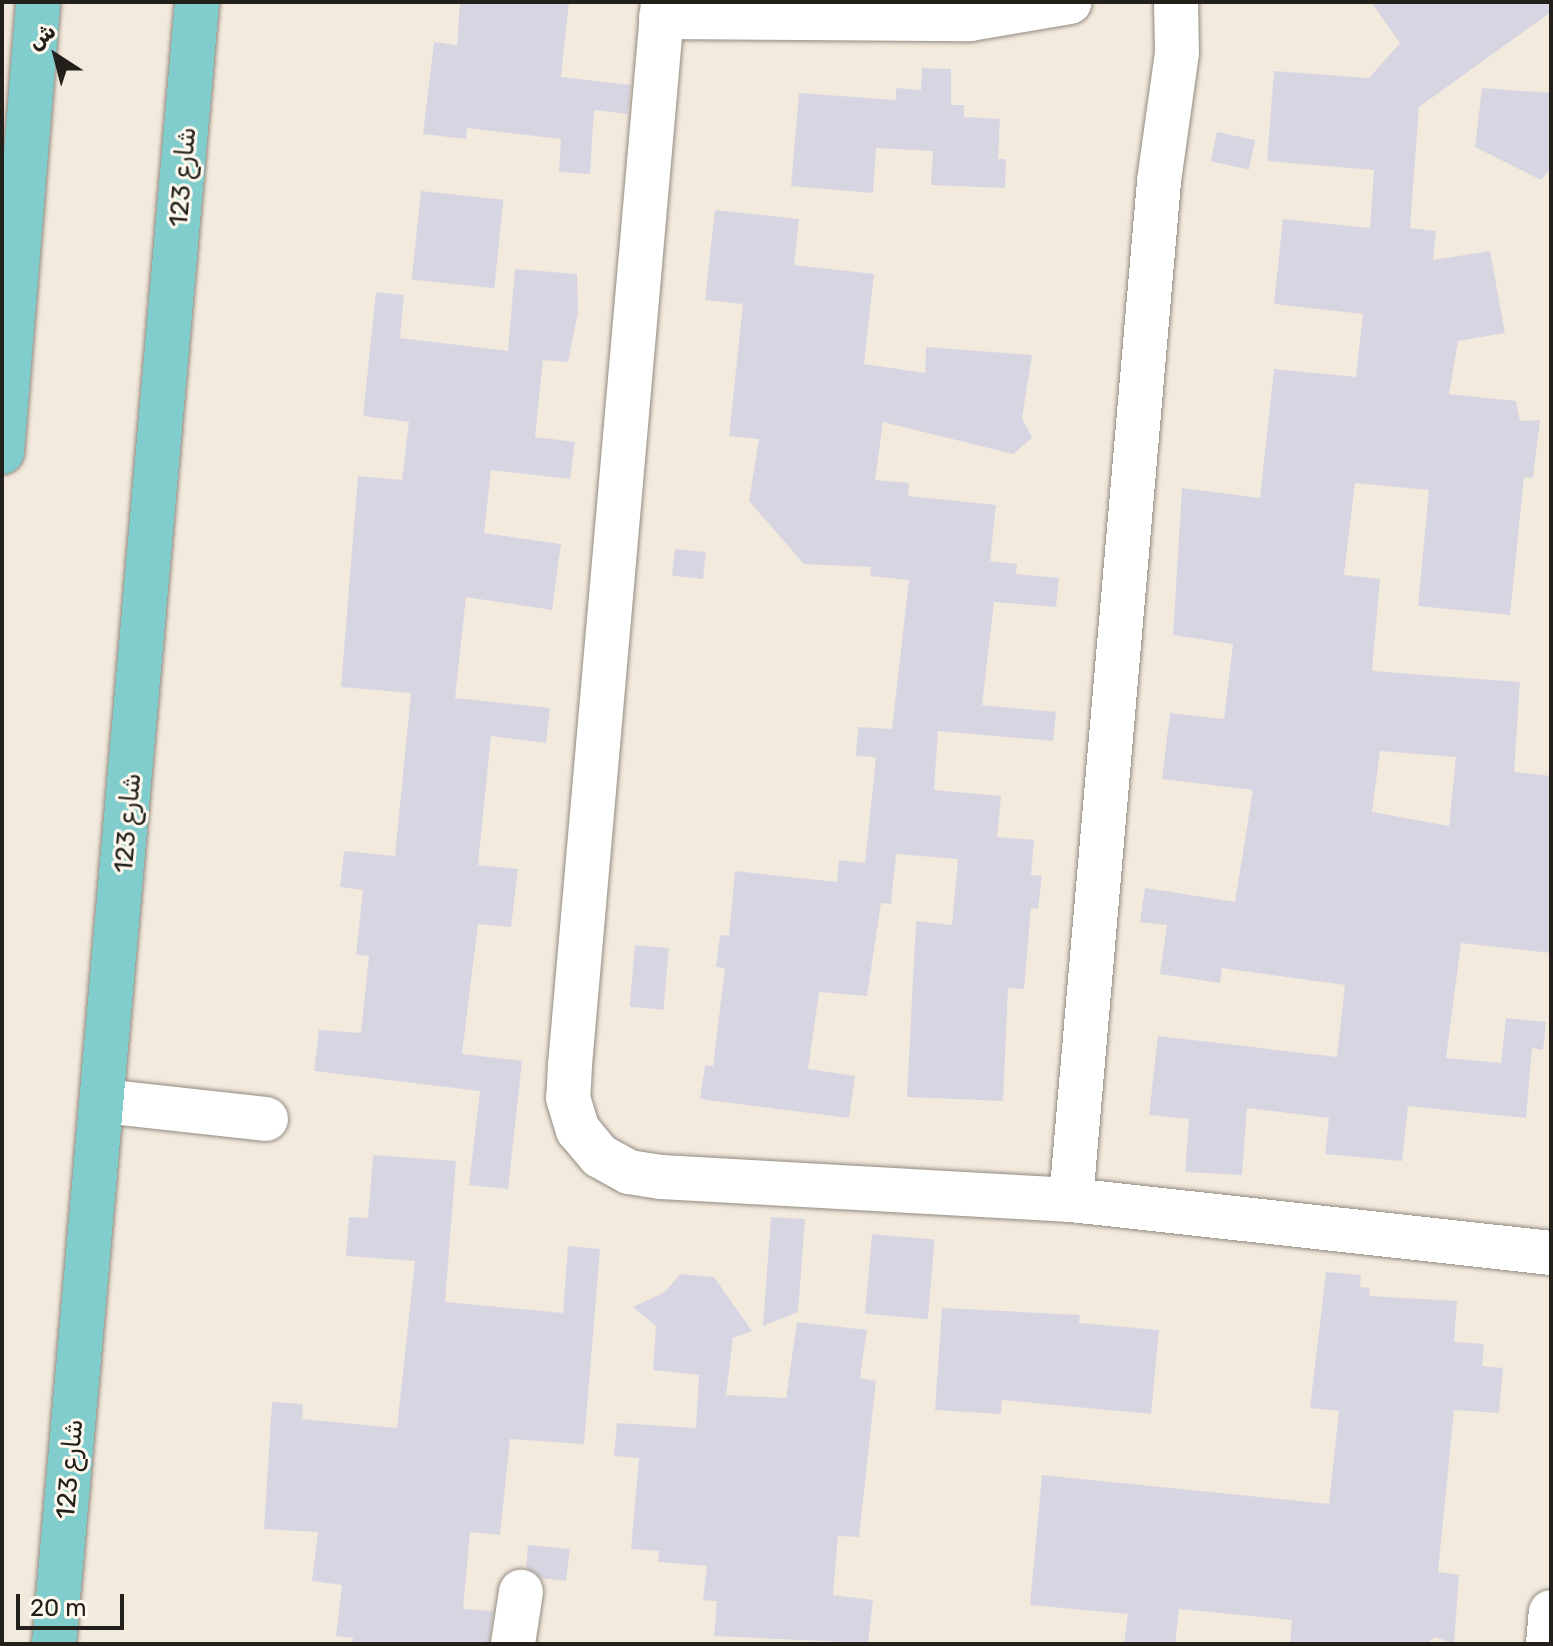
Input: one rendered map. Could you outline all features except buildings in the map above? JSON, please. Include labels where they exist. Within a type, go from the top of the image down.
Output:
[{"type":"main road","name":"شارع 123","points":[[54,1644],[197,2]]},
{"type":"main road","points":[[2,452],[40,10]]},
{"type":"street","points":[[1070,2],[970,19],[662,10],[570,1065],[568,1098],[578,1130],[600,1156],[629,1172],[661,1177],[1071,1200],[1551,1253]]},
{"type":"street","points":[[1144,2],[1171,83]]},
{"type":"street","points":[[1071,1200],[1176,2]]},
{"type":"street","points":[[103,1101],[266,1119]]},
{"type":"street","points":[[513,1644],[521,1592]]},
{"type":"street","points":[[1548,1644],[1551,1612]]}]
